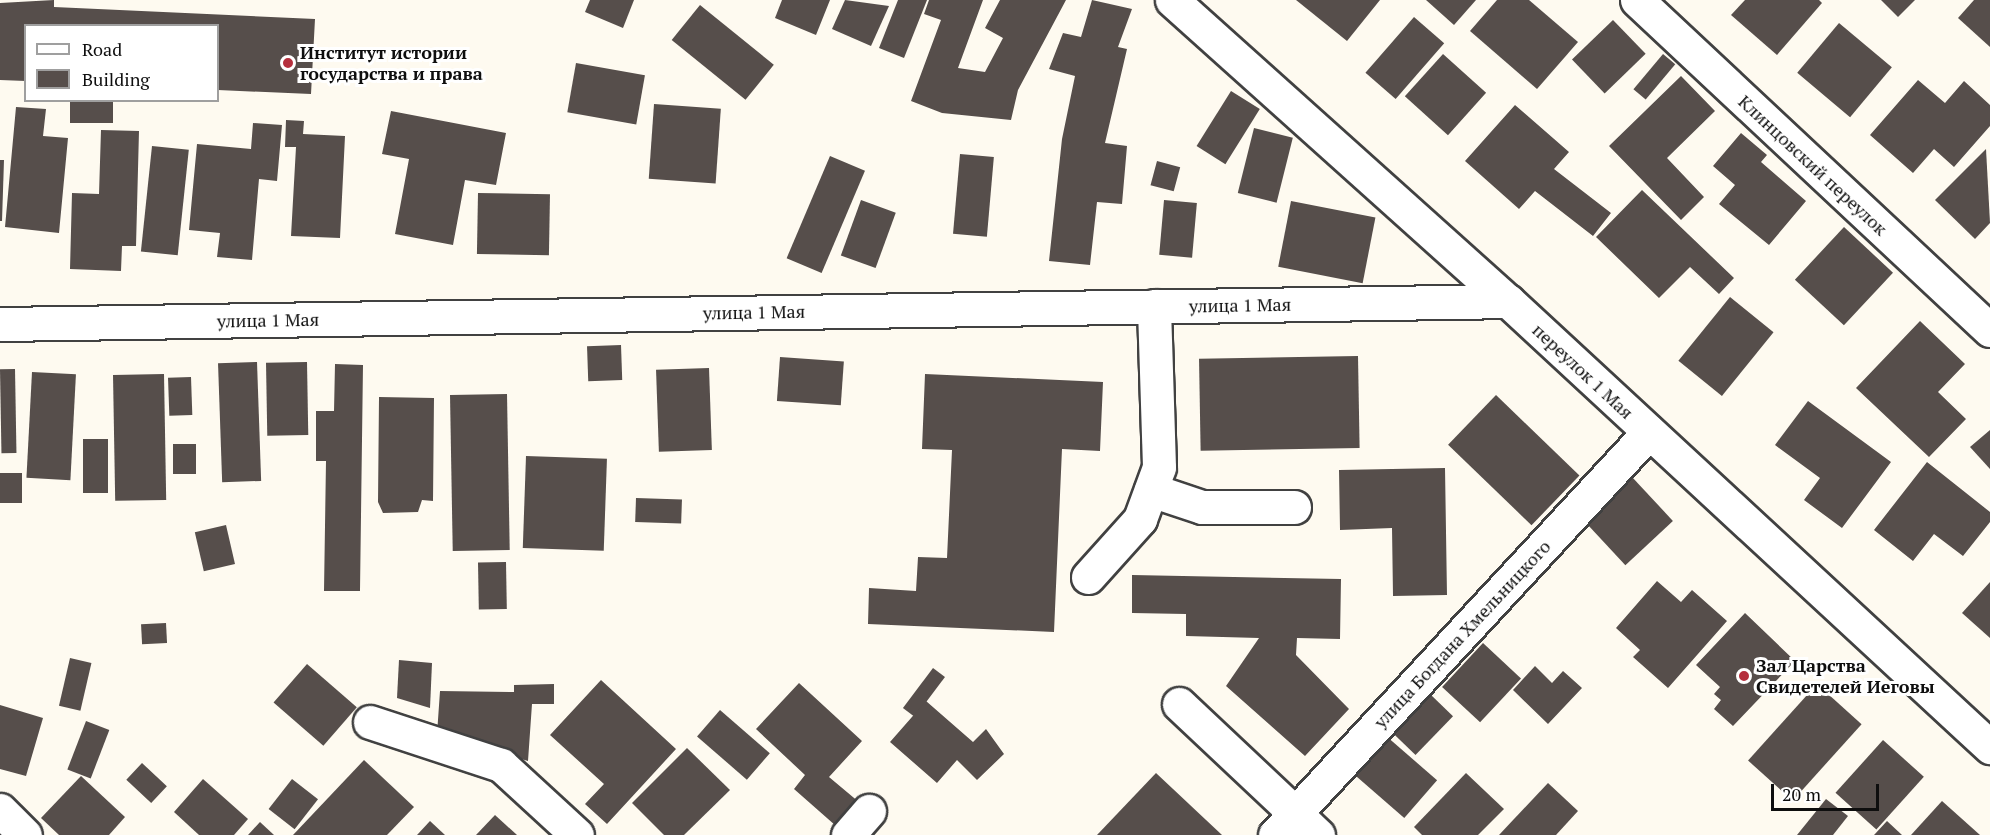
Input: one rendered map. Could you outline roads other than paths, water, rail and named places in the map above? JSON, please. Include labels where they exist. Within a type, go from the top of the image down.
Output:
[{"type":"street","name":"переулок 1 Мая","points":[[1172,0],[1508,301],[1990,747]]},
{"type":"street","name":"Клинцовский переулок","points":[[1637,0],[1990,330]]},
{"type":"street","name":"улица 1 Мая","points":[[0,324],[1508,301]]},
{"type":"street","points":[[1088,578],[1140,519],[1159,467],[1154,306]]},
{"type":"street","name":"улица Богдана Хмельницкого","points":[[1296,828],[1649,432]]},
{"type":"street","points":[[1151,490],[1202,507],[1294,507]]},
{"type":"street","points":[[1179,704],[1296,828]]},
{"type":"street","points":[[370,722],[501,765],[577,835]]},
{"type":"street","points":[[0,810],[25,835]]},
{"type":"street","points":[[848,835],[869,811]]},
{"type":"place","name":"Институт истории государства и права","points":[[288,63]]},
{"type":"place","name":"Зал Царства Свидетелей Иеговы","points":[[1744,676]]}]
